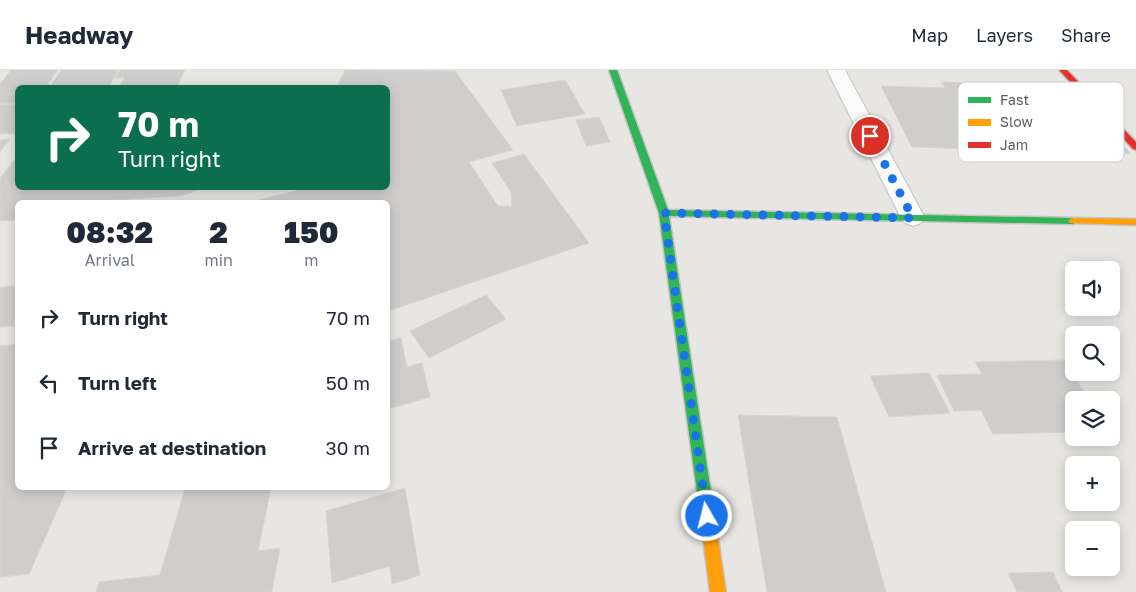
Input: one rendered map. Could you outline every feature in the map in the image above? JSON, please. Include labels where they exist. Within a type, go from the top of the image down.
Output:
[{"type":"street","points":[[613,70],[664,213],[718,592]]},
{"type":"street","points":[[836,70],[913,218]]},
{"type":"street","points":[[1063,70],[1075,82]]},
{"type":"street","points":[[1124,134],[1136,146]]},
{"type":"street","points":[[664,213],[1136,222]]},
{"type":"building","points":[[11,70],[58,70],[47,85],[15,85],[15,103],[0,104],[0,84]]},
{"type":"building","points":[[61,70],[118,70],[110,85],[51,85]]},
{"type":"building","points":[[120,70],[185,70],[178,85],[121,85],[125,77],[115,78]]},
{"type":"building","points":[[345,70],[455,71],[513,150],[469,162],[498,206],[512,206],[511,192],[492,163],[524,154],[589,243],[390,310],[390,200],[259,200],[299,190],[390,190],[390,85],[338,85]]},
{"type":"building","points":[[565,80],[585,114],[517,126],[501,90]]},
{"type":"building","points":[[941,82],[958,82],[958,148],[912,147],[881,86],[945,88]]},
{"type":"building","points":[[15,104],[15,133],[0,134],[0,105]]},
{"type":"building","points":[[599,117],[610,142],[586,146],[576,120]]},
{"type":"building","points":[[10,139],[0,152],[0,140]]},
{"type":"building","points":[[1124,146],[1131,154],[1124,154]]},
{"type":"building","points":[[15,160],[15,190],[198,190],[181,196],[113,200],[15,200],[15,220],[0,221],[0,178]]},
{"type":"building","points":[[15,286],[15,326],[0,327],[0,287]]},
{"type":"building","points":[[486,295],[506,319],[429,358],[410,331]]},
{"type":"building","points":[[401,338],[407,367],[422,363],[430,397],[390,408],[390,341]]},
{"type":"building","points":[[15,344],[15,490],[66,490],[29,574],[0,577],[0,346]]},
{"type":"building","points":[[1064,360],[1065,381],[1077,381],[1083,391],[1065,391],[1065,432],[993,434],[981,410],[954,411],[937,375],[982,374],[975,362]]},
{"type":"building","points":[[929,373],[950,413],[889,417],[870,376]]},
{"type":"building","points":[[738,415],[837,417],[886,592],[767,592]]},
{"type":"building","points":[[405,488],[420,575],[392,584],[390,566],[332,583],[326,511]]},
{"type":"building","points":[[184,490],[271,490],[258,551],[280,548],[272,592],[96,592],[99,582],[160,575]]},
{"type":"building","points":[[1053,572],[1062,592],[1017,592],[1008,573]]},
{"type":"traffic: fast","points":[[613,70],[664,213],[705,499]]},
{"type":"traffic: fast","points":[[664,213],[1073,221]]},
{"type":"traffic: slow","points":[[1073,221],[1136,222]]},
{"type":"traffic: slow","points":[[705,499],[718,592]]},
{"type":"traffic: jam","points":[[1063,70],[1074,82]]},
{"type":"traffic: jam","points":[[1124,134],[1136,147]]},
{"type":"route","points":[[707,516],[664,213],[913,218],[870,136]]}]
